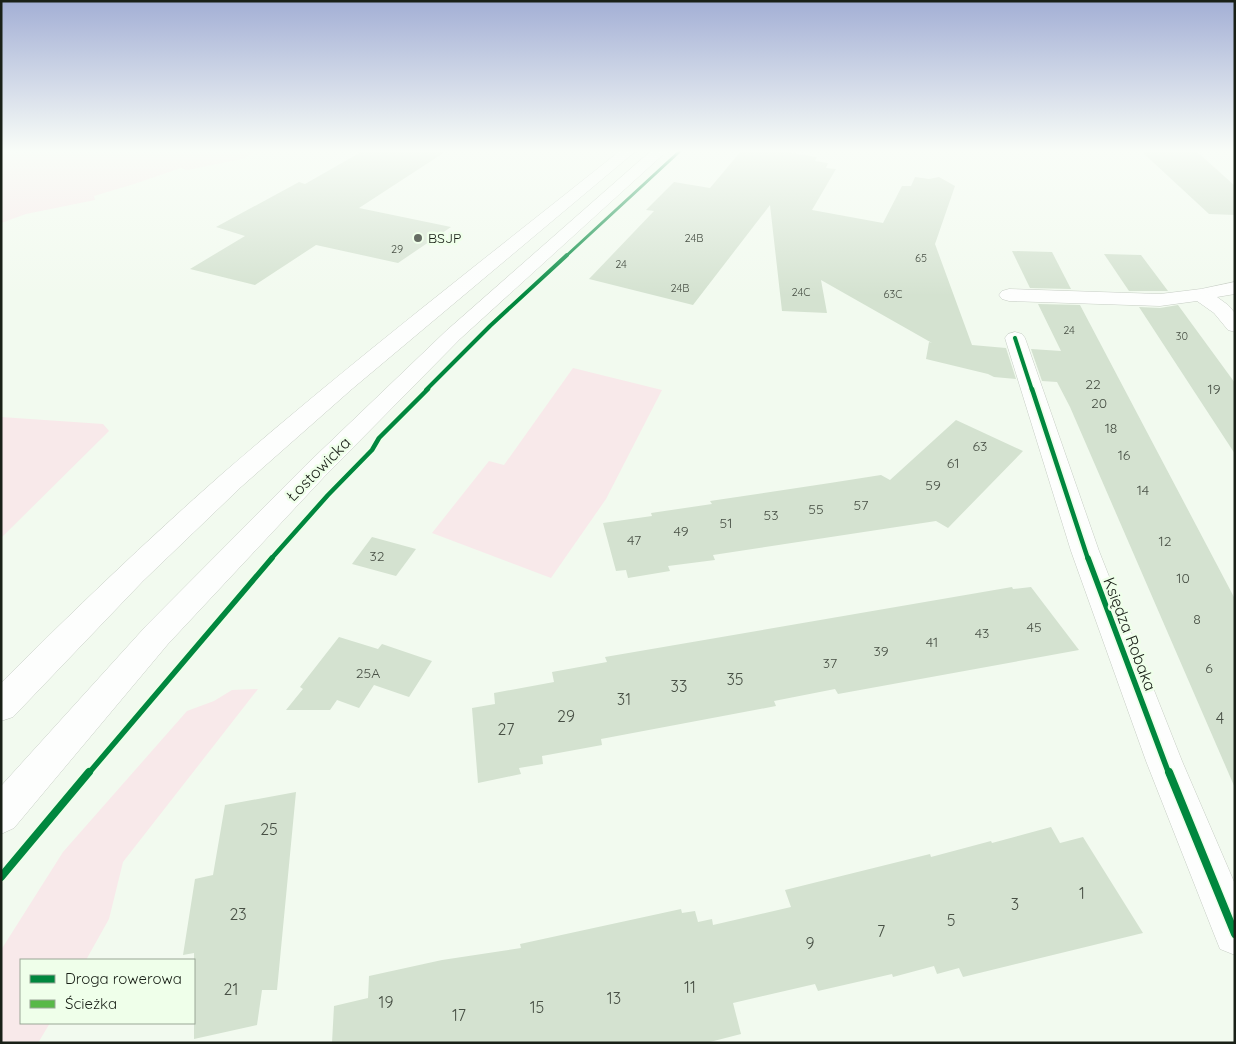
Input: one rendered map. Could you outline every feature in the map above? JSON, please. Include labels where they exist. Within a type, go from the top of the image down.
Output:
[{"type":"main road","points":[[1,706],[178,529],[349,381],[571,199]]},
{"type":"main road","name":"Łostowicka","points":[[1,815],[157,635],[315,471],[453,335],[606,199]]},
{"type":"main road","points":[[1009,295],[1160,300],[1201,295],[1235,288]]},
{"type":"main road","points":[[1201,295],[1221,309],[1235,326]]},
{"type":"main road","name":"Księdza Robaka","points":[[1015,338],[1085,551],[1164,761],[1235,934]]},
{"type":"shaded area","points":[[1,199],[95,199],[26,214],[1,223]]},
{"type":"shaded area","points":[[573,368],[662,390],[606,499],[551,578],[432,533],[489,461],[504,465]]},
{"type":"shaded area","points":[[1,417],[103,424],[109,431],[1,538]]},
{"type":"shaded area","points":[[258,689],[123,862],[109,919],[87,959],[20,959],[20,1024],[49,1024],[38,1043],[1,1043],[1,950],[63,852],[187,711],[214,701],[232,690]]},
{"type":"building","points":[[268,199],[373,199],[359,208],[451,227],[398,263],[316,245],[255,285],[190,269],[245,236],[216,227]]},
{"type":"building","points":[[657,199],[819,199],[812,210],[883,223],[895,199],[951,199],[935,244],[972,345],[1006,348],[1016,379],[994,377],[926,359],[929,342],[932,343],[821,280],[827,313],[782,311],[770,205],[693,305],[589,279],[654,211],[646,210]]},
{"type":"building","points":[[1193,199],[1235,199],[1235,215],[1209,214]]},
{"type":"building","points":[[1012,251],[1052,252],[1071,289],[1030,288]]},
{"type":"building","points":[[1104,254],[1141,255],[1168,291],[1129,291]]},
{"type":"building","points":[[1038,304],[1080,305],[1235,599],[1235,788],[1070,407],[1057,382],[1042,381],[1031,349],[1061,351]]},
{"type":"building","points":[[1178,305],[1235,383],[1235,454],[1139,307],[1160,308]]},
{"type":"building","points":[[956,420],[1023,451],[948,528],[936,521],[713,555],[715,560],[668,566],[670,571],[628,578],[626,570],[616,571],[603,523],[652,516],[651,513],[712,504],[710,501],[881,475],[890,480]]},
{"type":"building","points":[[372,537],[416,549],[396,576],[352,564]]},
{"type":"building","points":[[1012,587],[1013,589],[1031,587],[1079,650],[838,694],[835,689],[774,701],[776,706],[601,739],[602,745],[542,756],[543,764],[519,768],[521,774],[478,783],[472,708],[495,704],[494,693],[554,682],[552,672],[607,662],[605,657]]},
{"type":"building","points":[[339,637],[378,649],[382,644],[432,661],[409,697],[374,685],[359,708],[337,700],[330,710],[286,710],[303,689],[300,687]]},
{"type":"building","points":[[296,792],[277,990],[262,990],[257,1025],[194,1039],[195,959],[194,953],[183,955],[195,879],[213,875],[225,805]]},
{"type":"building","points":[[1051,827],[1060,843],[1083,837],[1143,933],[963,977],[959,968],[937,974],[934,966],[893,977],[892,974],[818,991],[815,984],[733,1003],[741,1034],[706,1043],[332,1043],[334,1006],[368,998],[369,976],[442,960],[521,948],[520,944],[681,909],[682,913],[695,911],[698,922],[712,919],[713,925],[791,907],[785,890],[930,854],[931,857],[991,841],[992,843]]},
{"type":"cycle path","points":[[1,877],[223,614],[328,495],[372,450],[379,438],[490,326],[628,199]]},
{"type":"cycle path","points":[[1015,338],[1085,551],[1164,761],[1235,934]]},
{"type":"place","name":"BSJP","points":[[418,238]]}]
